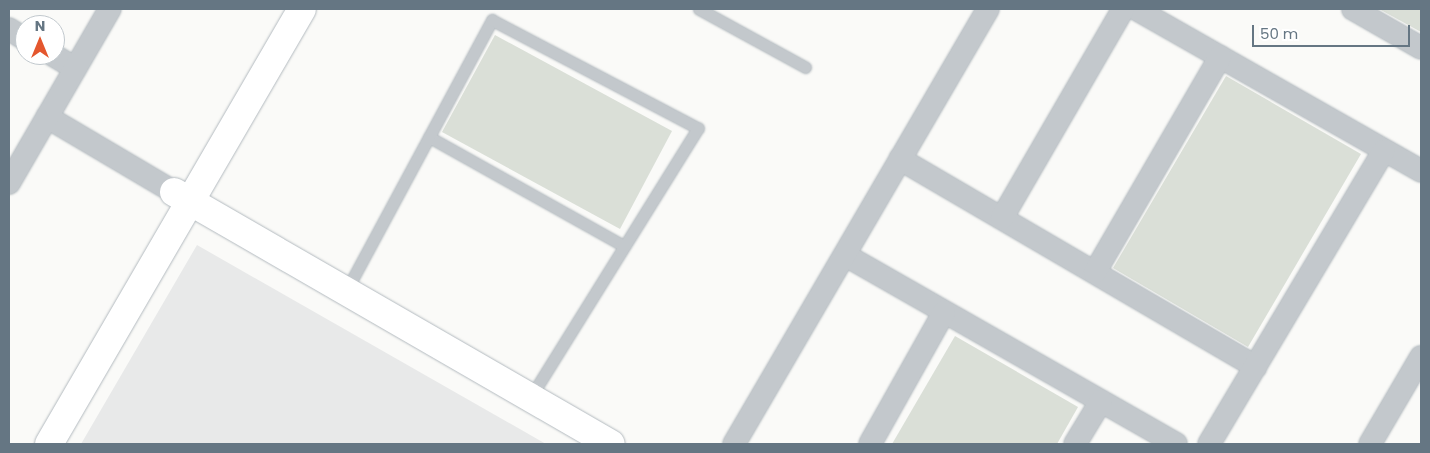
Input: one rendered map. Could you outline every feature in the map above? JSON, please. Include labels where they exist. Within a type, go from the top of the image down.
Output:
[{"type":"street","points":[[9,183],[110,9]]},
{"type":"street","points":[[49,444],[182,197],[280,9]]},
{"type":"street","points":[[28,444],[302,9]]},
{"type":"street","points":[[734,444],[988,9]]},
{"type":"street","points":[[1002,218],[1123,9]]},
{"type":"street","points":[[1136,9],[1421,171]]},
{"type":"street","points":[[1353,9],[1421,48]]},
{"type":"street","points":[[1094,272],[1220,57]]},
{"type":"street","points":[[65,62],[75,68]]},
{"type":"street","points":[[47,117],[611,444]]},
{"type":"street","points":[[1209,444],[1384,151]]},
{"type":"street","points":[[900,159],[1256,367]]},
{"type":"street","points":[[844,255],[1176,444]]},
{"type":"street","points":[[870,444],[944,312]]},
{"type":"street","points":[[1370,444],[1421,357]]},
{"type":"street","points":[[1075,444],[1101,402]]},
{"type":"lane","points":[[699,9],[805,67]]},
{"type":"lane","points":[[346,291],[492,20],[698,128],[530,398]]},
{"type":"lane","points":[[429,137],[624,246]]},
{"type":"shaded area","points":[[1379,9],[1421,9],[1421,32]]},
{"type":"shaded area","points":[[495,35],[672,131],[620,229],[442,132]]},
{"type":"shaded area","points":[[1226,76],[1361,154],[1248,347],[1113,268]]},
{"type":"shaded area","points":[[197,245],[546,444],[81,444]]},
{"type":"shaded area","points":[[955,336],[1078,407],[1057,444],[892,444]]}]
